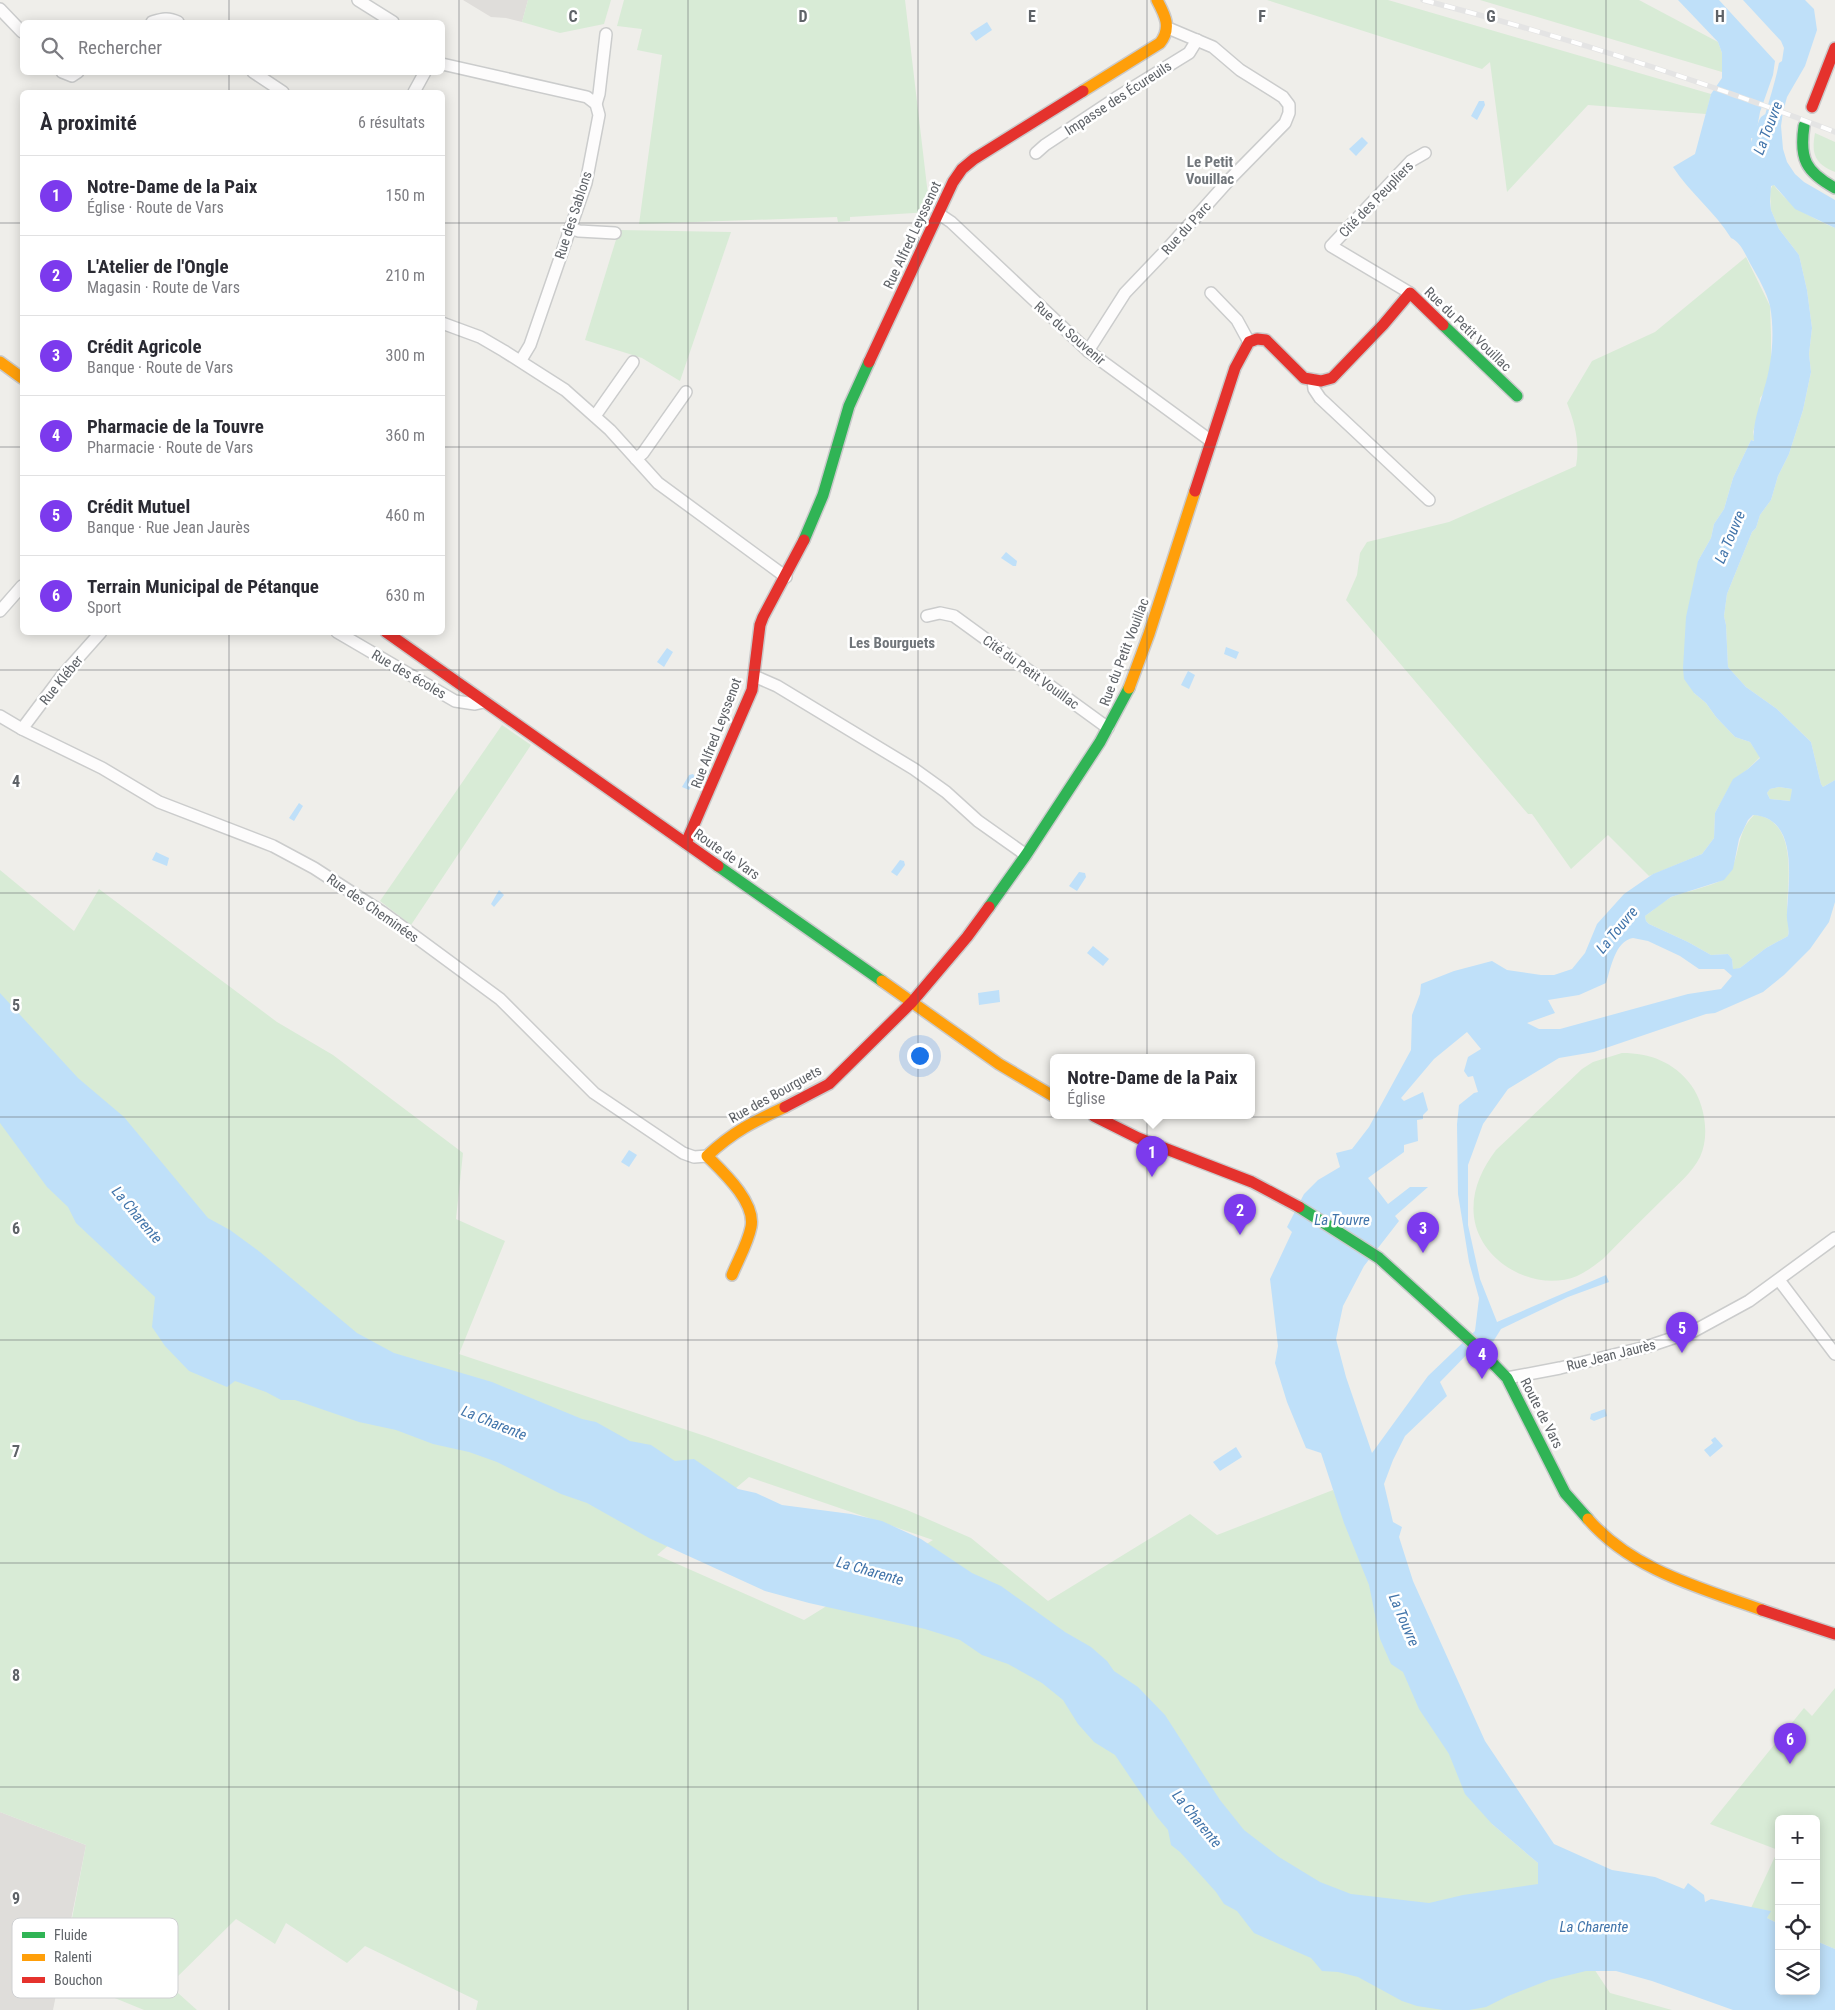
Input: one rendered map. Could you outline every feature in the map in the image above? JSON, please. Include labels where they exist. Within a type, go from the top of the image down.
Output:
[{"type":"street","points":[[358,0],[389,20]]},
{"type":"street","points":[[1157,0],[1167,18],[1168,28]]},
{"type":"street","points":[[0,9],[20,30]]},
{"type":"street","points":[[159,20],[173,20]]},
{"type":"street","name":"Rue du Parc","points":[[1088,351],[1125,293],[1230,178],[1285,123],[1289,114],[1289,106],[1283,97],[1240,70],[1219,51],[1168,28]]},
{"type":"street","name":"Rue Alfred Leyssenot","points":[[686,843],[752,690],[760,625],[808,532],[823,496],[849,406],[953,182],[962,169],[1015,133],[1151,50],[1164,38],[1168,28]]},
{"type":"street","name":"Rue des Sablons","points":[[521,360],[530,345],[586,184],[598,115],[596,104],[599,94],[606,34]]},
{"type":"street","name":"Impasse des Écureuils","points":[[1036,153],[1116,98],[1189,54],[1197,40]]},
{"type":"street","points":[[1812,107],[1835,48]]},
{"type":"street","points":[[445,65],[587,97],[596,104]]},
{"type":"street","points":[[256,75],[279,90]]},
{"type":"street","points":[[415,90],[423,75]]},
{"type":"street","points":[[1804,126],[1801,141],[1804,162],[1817,178],[1835,188]]},
{"type":"street","name":"Cité des Peupliers","points":[[1410,293],[1331,246],[1411,161],[1425,153]]},
{"type":"street","name":"Rue du Souvenir","points":[[939,214],[951,222],[1088,351],[1211,441]]},
{"type":"street","points":[[570,228],[579,231],[615,233]]},
{"type":"street","points":[[1210,293],[1237,320],[1249,342],[1258,339],[1266,340],[1304,378],[1313,380],[1314,389],[1320,398],[1429,500]]},
{"type":"street","name":"Rue du Petit Vouillac","points":[[1313,380],[1321,381],[1332,378],[1383,325],[1410,293],[1516,396]]},
{"type":"street","points":[[445,324],[480,337],[521,360],[565,390],[595,416],[658,483],[786,577]]},
{"type":"street","name":"Rue du Petit Vouillac","points":[[912,1002],[967,938],[1026,855],[1108,728],[1128,692],[1150,634],[1236,368],[1249,342]]},
{"type":"street","points":[[0,362],[20,377]]},
{"type":"street","points":[[595,416],[633,362]]},
{"type":"street","points":[[636,459],[643,453],[686,392]]},
{"type":"street","points":[[0,611],[20,588]]},
{"type":"street","name":"Cité du Petit Vouillac","points":[[927,616],[940,613],[954,616],[1108,728]]},
{"type":"street","name":"Rue Kléber","points":[[22,729],[61,677],[98,635]]},
{"type":"street","name":"Rue des écoles","points":[[342,635],[454,701],[475,704],[484,702]]},
{"type":"street","name":"Route de Vars","points":[[390,635],[999,1064],[1050,1094]]},
{"type":"street","points":[[754,676],[776,686],[914,769],[1026,855]]},
{"type":"street","name":"Rue des Cheminées","points":[[0,716],[22,729],[102,768],[158,802],[273,846],[314,868],[382,912],[500,999],[594,1093],[683,1153],[694,1157],[707,1156]]},
{"type":"street","name":"Rue des Bourguets","points":[[707,1156],[723,1141],[744,1126],[807,1098],[828,1084],[912,1002]]},
{"type":"street","name":"Route de Vars","points":[[1100,1119],[1138,1138],[1252,1182],[1293,1202],[1379,1258],[1471,1342],[1507,1378],[1565,1493],[1597,1530],[1623,1550],[1658,1571],[1681,1581],[1835,1634]]},
{"type":"street","points":[[707,1156],[728,1176],[745,1203],[752,1219],[751,1227],[732,1275]]},
{"type":"street","name":"Rue Jean Jaurès","points":[[1507,1378],[1560,1368],[1646,1347],[1694,1331],[1749,1301],[1835,1238]]},
{"type":"street","points":[[1779,1280],[1835,1354]]},
{"type":"shaded area","points":[[463,0],[528,0],[522,22],[491,17]]},
{"type":"shaded area","points":[[0,1812],[86,1845],[71,1918],[12,1918],[12,1998],[55,1998],[53,2010],[0,2010]]},
{"type":"green space","points":[[528,0],[611,0],[604,24],[560,33],[522,22]]},
{"type":"green space","points":[[624,0],[905,0],[930,212],[850,217],[850,221],[838,222],[837,217],[639,224],[662,55],[637,50],[642,29],[617,26]]},
{"type":"green space","points":[[1267,0],[1388,0],[1711,94],[1706,114],[1588,105],[1507,192],[1490,62],[1482,69]]},
{"type":"green space","points":[[1480,0],[1639,0],[1718,42],[1722,53],[1722,72]]},
{"type":"green space","points":[[1815,133],[1835,142],[1835,172],[1819,162],[1816,157],[1814,152]]},
{"type":"green space","points":[[1773,184],[1786,199],[1801,211],[1835,228],[1835,780],[1823,787],[1811,742],[1777,709],[1746,687],[1728,667],[1724,616],[1727,594],[1752,532],[1756,528],[1760,515],[1771,500],[1778,476],[1789,454],[1803,410],[1811,372],[1809,354],[1812,328],[1807,290],[1799,255],[1779,229],[1771,210],[1770,191]]},
{"type":"green space","points":[[619,230],[731,232],[680,381],[642,358],[585,340]]},
{"type":"green space","points":[[1746,257],[1770,306],[1771,363],[1764,393],[1760,398],[1759,413],[1753,432],[1755,441],[1751,440],[1733,478],[1724,509],[1714,524],[1711,538],[1698,561],[1694,693],[1706,703],[1735,737],[1750,742],[1760,757],[1733,780],[1715,813],[1714,838],[1702,854],[1649,876],[1608,835],[1571,869],[1532,814],[1528,814],[1346,600],[1357,575],[1360,553],[1367,542],[1449,522],[1576,466],[1576,434],[1567,403],[1592,361],[1655,332]]},
{"type":"green space","points":[[502,725],[531,745],[411,925],[380,901]]},
{"type":"green space","points":[[1779,787],[1792,789],[1791,801],[1770,799],[1767,793],[1770,789]]},
{"type":"green space","points":[[1754,815],[1768,819],[1777,826],[1787,850],[1789,865],[1787,905],[1789,932],[1788,936],[1766,948],[1740,968],[1733,970],[1732,959],[1728,954],[1711,955],[1649,924],[1645,916],[1670,898],[1716,883],[1725,878],[1734,863],[1743,830]]},
{"type":"green space","points":[[0,870],[74,931],[99,889],[277,1022],[333,1055],[463,1153],[456,1219],[505,1241],[459,1354],[708,1437],[907,1510],[971,1538],[1048,1601],[1190,1514],[1217,1535],[1333,1490],[1492,1824],[1538,1863],[1538,1884],[1610,1993],[1672,2010],[476,2010],[478,2001],[365,1946],[347,1963],[286,1923],[275,1944],[236,1919],[178,1976],[178,1918],[72,1918],[86,1845],[0,1812]],"holes":[[[749,1477],[933,1540],[804,1620],[657,1555]]]},
{"type":"green space","points":[[1622,1053],[1632,1053],[1661,1060],[1677,1070],[1691,1085],[1703,1111],[1705,1140],[1700,1157],[1679,1183],[1603,1259],[1584,1272],[1561,1280],[1544,1280],[1528,1277],[1512,1270],[1498,1260],[1487,1248],[1478,1233],[1474,1217],[1473,1208],[1476,1190],[1486,1165],[1496,1150],[1582,1069],[1593,1062]]},
{"type":"green space","points":[[1835,1688],[1835,1949],[1820,1943],[1820,1815],[1775,1815],[1775,1849],[1710,1824],[1804,1708],[1812,1716]]},
{"type":"green space","points":[[1775,1856],[1775,1922],[1767,1918],[1770,1911],[1751,1908]]},
{"type":"green space","points":[[178,1993],[197,2010],[144,2010],[115,1998],[178,1998]]},
{"type":"water","name":"La Charente","points":[[1678,0],[1719,0],[1775,61],[1773,75],[1760,112],[1755,139],[1751,138],[1754,174],[1757,172],[1762,141],[1759,140],[1761,130],[1779,63],[1782,61],[1784,48],[1781,41],[1743,0],[1805,0],[1814,9],[1817,30],[1805,66],[1787,97],[1783,112],[1781,126],[1783,149],[1787,162],[1795,174],[1804,182],[1835,200],[1835,228],[1795,209],[1774,185],[1771,186],[1771,210],[1779,229],[1799,255],[1807,290],[1812,328],[1809,354],[1811,372],[1803,410],[1789,454],[1778,476],[1771,500],[1760,515],[1756,528],[1752,532],[1727,594],[1724,616],[1728,667],[1746,687],[1777,709],[1811,742],[1823,787],[1835,780],[1835,902],[1829,922],[1810,949],[1784,975],[1763,992],[1715,1013],[1706,1014],[1594,1052],[1559,1058],[1508,1089],[1483,1124],[1468,1165],[1468,1225],[1480,1279],[1497,1322],[1606,1275],[1609,1282],[1568,1297],[1501,1329],[1491,1345],[1483,1338],[1440,1382],[1447,1396],[1405,1436],[1384,1484],[1393,1522],[1402,1527],[1399,1537],[1413,1581],[1485,1741],[1554,1844],[1612,1870],[1655,1877],[1684,1889],[1688,1883],[1704,1895],[1705,1902],[1711,1899],[1771,1911],[1767,1918],[1775,1922],[1775,1995],[1820,1995],[1820,1943],[1835,1949],[1835,2010],[1733,2010],[1652,1981],[1616,1971],[1586,1971],[1549,1980],[1486,2007],[1469,2010],[1443,2010],[1417,2006],[1402,2001],[1358,1977],[1338,1972],[1322,1971],[1311,1958],[1254,1933],[1237,1911],[1224,1904],[1216,1892],[1180,1852],[1171,1845],[1168,1830],[1115,1755],[1094,1742],[1078,1724],[1063,1700],[1042,1683],[1008,1664],[982,1655],[960,1640],[925,1629],[809,1603],[765,1591],[649,1538],[587,1503],[561,1494],[497,1462],[469,1452],[433,1444],[396,1430],[359,1422],[295,1400],[281,1400],[266,1392],[235,1381],[227,1387],[189,1371],[165,1346],[152,1327],[155,1297],[76,1223],[68,1207],[47,1187],[0,1123],[0,993],[78,1078],[124,1117],[208,1218],[230,1230],[260,1252],[357,1333],[394,1353],[492,1382],[582,1419],[596,1422],[630,1441],[651,1445],[675,1461],[694,1459],[738,1489],[756,1493],[782,1505],[851,1514],[882,1521],[921,1539],[972,1573],[1001,1586],[1065,1632],[1091,1647],[1107,1661],[1114,1671],[1138,1687],[1165,1715],[1220,1800],[1244,1830],[1279,1857],[1320,1882],[1351,1894],[1429,1903],[1463,1895],[1538,1884],[1538,1863],[1492,1824],[1465,1794],[1449,1754],[1419,1709],[1403,1672],[1391,1664],[1380,1639],[1369,1585],[1344,1523],[1321,1453],[1306,1448],[1287,1402],[1275,1363],[1278,1346],[1270,1279],[1292,1232],[1287,1227],[1304,1194],[1318,1180],[1340,1167],[1336,1153],[1352,1149],[1369,1127],[1411,1050],[1412,1015],[1420,994],[1421,984],[1454,971],[1492,961],[1507,970],[1541,975],[1554,975],[1572,969],[1585,953],[1597,924],[1624,894],[1653,874],[1702,854],[1714,838],[1715,813],[1733,779],[1760,758],[1750,742],[1735,737],[1706,703],[1694,693],[1684,679],[1683,668],[1686,617],[1698,561],[1711,538],[1714,524],[1724,509],[1733,478],[1751,440],[1754,441],[1755,421],[1767,379],[1772,348],[1772,316],[1769,301],[1762,285],[1740,246],[1731,238],[1673,167],[1695,154],[1711,94],[1722,78],[1722,53],[1718,42]],"holes":[[[1779,787],[1792,789],[1790,801],[1770,799],[1767,793],[1770,789]],[[1753,815],[1768,819],[1778,827],[1785,839],[1789,870],[1788,936],[1766,948],[1740,968],[1733,969],[1732,959],[1728,954],[1711,955],[1649,924],[1645,916],[1671,897],[1724,880],[1733,869],[1739,839],[1748,820]],[[1633,938],[1648,941],[1680,956],[1699,969],[1724,969],[1732,976],[1721,989],[1688,994],[1560,1029],[1539,1029],[1527,1023],[1555,1013],[1548,1000],[1579,995],[1606,983],[1618,950],[1622,944]],[[1467,1032],[1481,1049],[1468,1057],[1464,1071],[1468,1077],[1473,1076],[1478,1092],[1459,1105],[1457,1124],[1458,1194],[1469,1262],[1479,1298],[1475,1331],[1428,1376],[1372,1453],[1346,1377],[1336,1339],[1343,1306],[1364,1266],[1399,1221],[1395,1216],[1428,1187],[1410,1187],[1388,1204],[1368,1178],[1404,1152],[1404,1145],[1418,1141],[1417,1120],[1423,1119],[1423,1115],[1428,1110],[1423,1092],[1404,1101],[1401,1098],[1434,1059]]]},
{"type":"water","points":[[987,22],[992,30],[976,41],[970,33]]},
{"type":"water","points":[[1479,101],[1484,101],[1485,105],[1477,120],[1471,116]]},
{"type":"water","points":[[1362,137],[1368,143],[1356,156],[1349,149]]},
{"type":"water","points":[[1006,552],[1017,561],[1016,566],[1001,558]]},
{"type":"water","points":[[1226,647],[1239,652],[1236,659],[1224,654]]},
{"type":"water","points":[[667,648],[673,652],[664,667],[657,662]]},
{"type":"water","points":[[1188,671],[1195,675],[1189,689],[1181,685]]},
{"type":"water","points":[[693,774],[696,778],[689,790],[682,787],[689,775]]},
{"type":"water","points":[[299,803],[303,806],[294,821],[289,818]]},
{"type":"water","points":[[156,852],[169,858],[167,866],[152,860]]},
{"type":"water","points":[[900,860],[904,861],[905,865],[897,876],[891,872]]},
{"type":"water","points":[[1079,872],[1085,873],[1086,877],[1077,891],[1069,886]]},
{"type":"water","points":[[499,890],[504,895],[494,907],[491,904]]},
{"type":"water","points":[[1093,946],[1109,959],[1103,966],[1087,953]]},
{"type":"water","points":[[999,990],[1000,1002],[979,1005],[978,993]]},
{"type":"water","points":[[629,1150],[637,1155],[629,1167],[621,1162]]},
{"type":"water","points":[[1605,1409],[1607,1416],[1594,1421],[1590,1419],[1591,1414]]},
{"type":"water","points":[[1715,1437],[1723,1446],[1710,1457],[1704,1450],[1713,1443],[1711,1440]]},
{"type":"water","points":[[1236,1447],[1242,1457],[1220,1471],[1213,1462]]},
{"type":"waterway","name":"La Touvre","points":[[1746,197],[1745,189],[1769,124]]},
{"type":"railway","points":[[1423,0],[1527,28],[1631,60],[1733,94],[1835,132]]},
{"type":"traffic: fast","points":[[1804,126],[1803,147],[1807,163],[1817,176],[1835,188]]},
{"type":"traffic: fast","points":[[1443,325],[1517,396]]},
{"type":"traffic: fast","points":[[804,540],[823,495],[849,406],[869,362]]},
{"type":"traffic: fast","points":[[989,907],[1026,855],[1100,742],[1129,688]]},
{"type":"traffic: fast","points":[[718,866],[882,981]]},
{"type":"traffic: fast","points":[[1299,1207],[1379,1258],[1476,1346],[1507,1378],[1565,1493],[1588,1519]]},
{"type":"traffic: slow","points":[[1083,91],[1160,43],[1166,32],[1166,22],[1157,0]]},
{"type":"traffic: slow","points":[[0,362],[20,377]]},
{"type":"traffic: slow","points":[[1129,688],[1149,634],[1195,491]]},
{"type":"traffic: slow","points":[[882,981],[999,1064],[1050,1094]]},
{"type":"traffic: slow","points":[[732,1275],[748,1239],[751,1217],[737,1188],[707,1156],[744,1128],[785,1107]]},
{"type":"traffic: slow","points":[[1588,1519],[1625,1552],[1646,1564],[1692,1585],[1762,1610]]},
{"type":"traffic: jam","points":[[1812,107],[1835,48]]},
{"type":"traffic: jam","points":[[869,362],[953,182],[962,169],[974,159],[1083,91]]},
{"type":"traffic: jam","points":[[1195,491],[1235,368],[1249,342],[1257,339],[1266,340],[1304,378],[1321,381],[1332,378],[1383,325],[1410,293],[1443,325]]},
{"type":"traffic: jam","points":[[686,843],[752,690],[760,625],[763,617],[804,540]]},
{"type":"traffic: jam","points":[[390,635],[718,866]]},
{"type":"traffic: jam","points":[[785,1107],[829,1084],[912,1002],[967,937],[989,907]]},
{"type":"traffic: jam","points":[[1100,1119],[1138,1138],[1252,1182],[1299,1207]]},
{"type":"traffic: jam","points":[[1762,1610],[1835,1634]]},
{"type":"place","name":"Notre-Dame de la Paix","points":[[1152,1177]]},
{"type":"place","name":"L'Atelier de l'Ongle","points":[[1240,1235]]},
{"type":"place","name":"Crédit Agricole","points":[[1423,1253]]},
{"type":"place","name":"Crédit Mutuel","points":[[1682,1353]]},
{"type":"place","name":"Pharmacie de la Touvre","points":[[1482,1379]]},
{"type":"place","name":"Terrain Municipal de Pétanque","points":[[1790,1764]]},
{"type":"district","name":"Le Petit Vouillac","points":[[1210,170]]},
{"type":"district","name":"Les Bourguets","points":[[892,643]]}]
